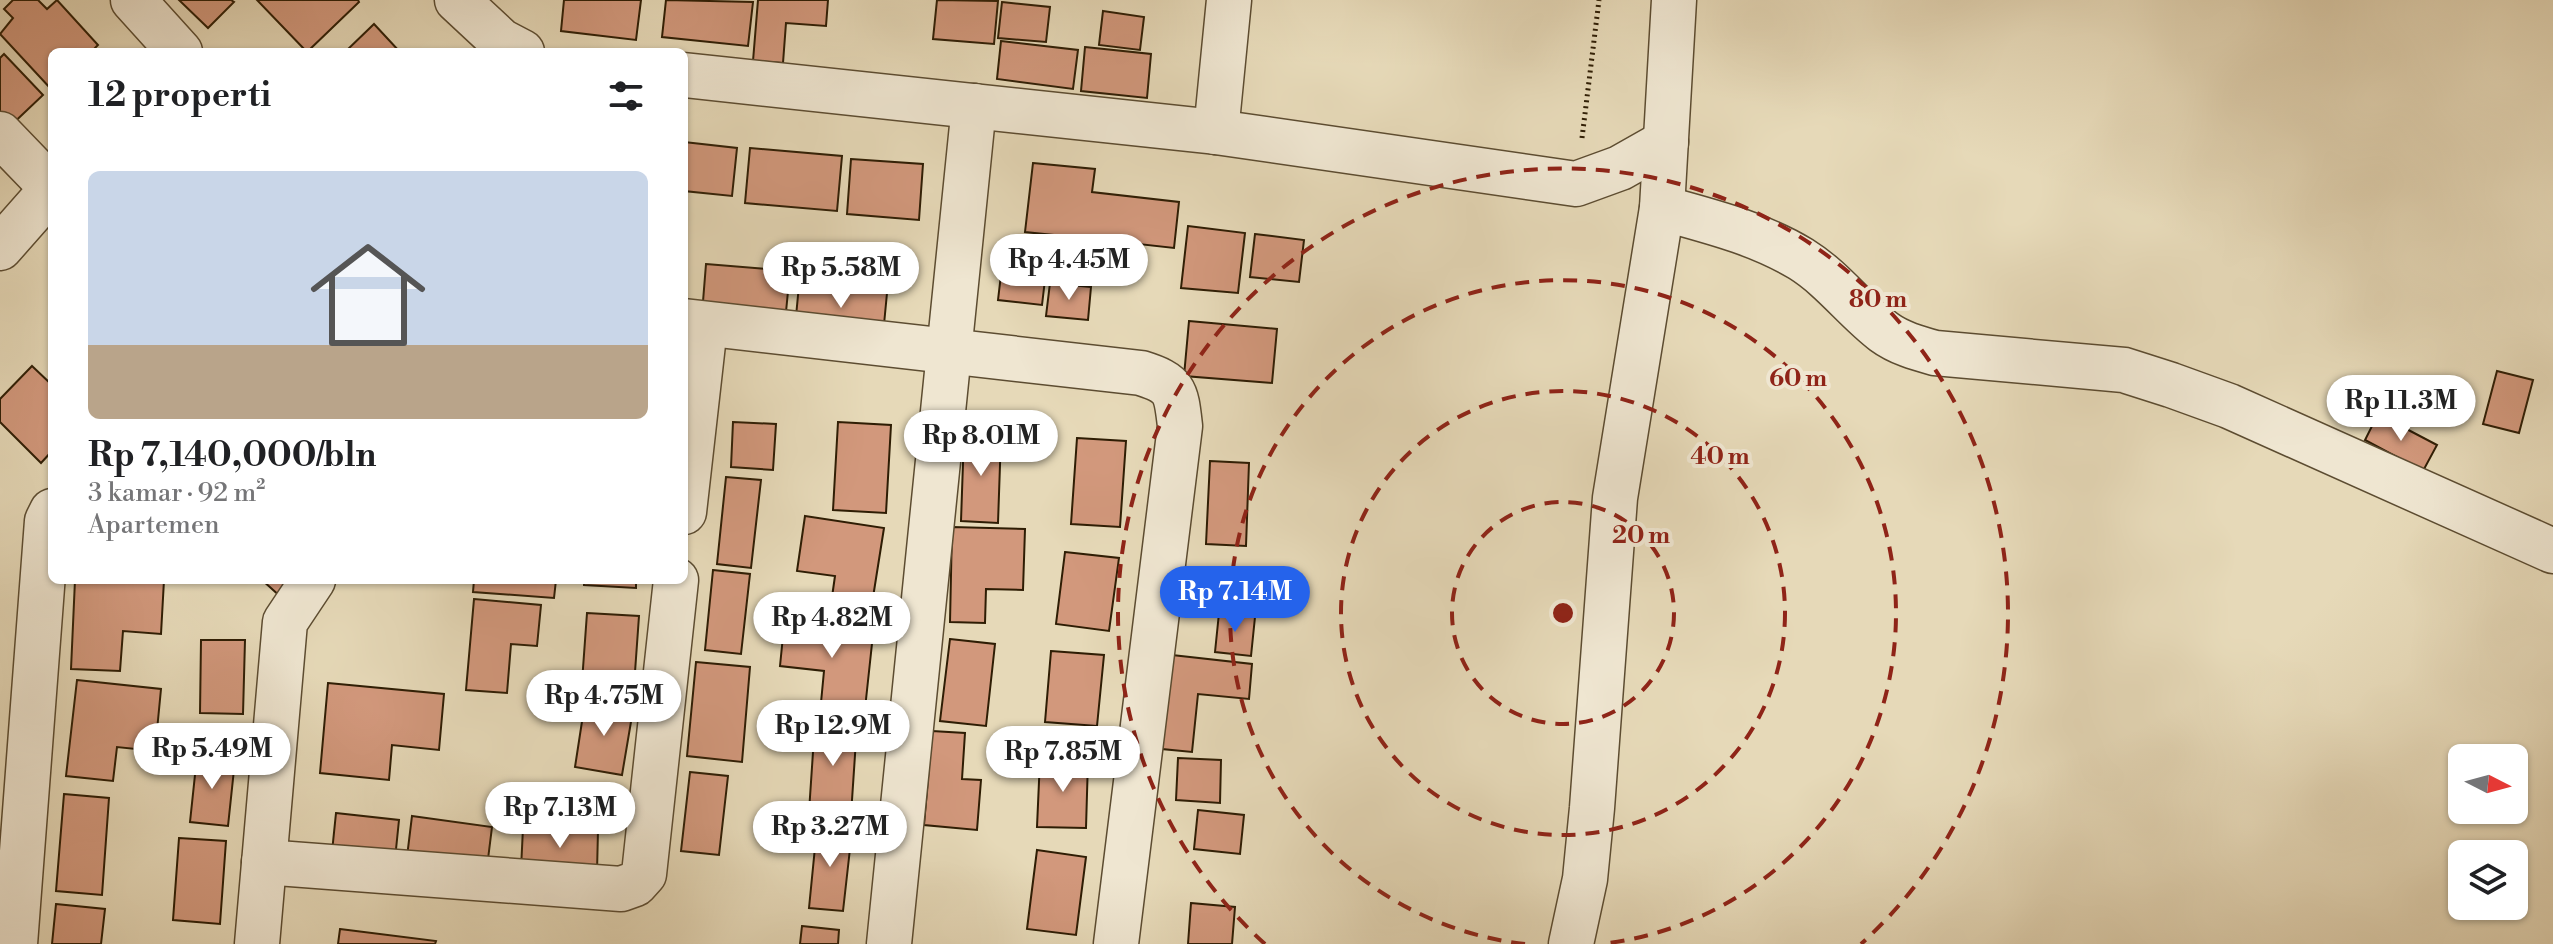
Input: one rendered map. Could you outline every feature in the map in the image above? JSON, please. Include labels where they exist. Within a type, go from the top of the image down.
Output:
[{"type":"street","points":[[133,0],[176,48]]},
{"type":"street","points":[[457,0],[504,48]]},
{"type":"street","points":[[1216,132],[1229,0]]},
{"type":"street","points":[[1571,944],[1585,879],[1594,794],[1615,498],[1662,208],[1674,0]]},
{"type":"street","points":[[688,75],[1216,132],[1576,184],[1609,174],[1666,142]]},
{"type":"street","points":[[889,944],[974,106]]},
{"type":"street","points":[[0,134],[48,184]]},
{"type":"street","points":[[0,248],[48,193]]},
{"type":"street","points":[[1662,208],[1763,239],[1801,259],[1839,286],[1883,332],[1907,345],[1935,353],[2124,370],[2148,377],[2229,406],[2553,551]]},
{"type":"street","points":[[688,436],[694,323],[1141,373],[1165,381],[1176,396],[1180,426],[1116,944]]},
{"type":"street","points":[[15,944],[48,519]]},
{"type":"street","points":[[257,944],[285,622],[310,584]]},
{"type":"street","points":[[264,862],[621,889],[635,884],[644,874],[676,584]]},
{"type":"path","points":[[1576,184],[1599,0]]},
{"type":"building","points":[[13,0],[38,0],[47,9],[57,0],[98,45],[95,48],[48,48],[48,86],[0,34],[13,18],[4,9]]},
{"type":"building","points":[[179,0],[231,0],[234,2],[208,28]]},
{"type":"building","points":[[257,0],[358,0],[311,48],[303,48]]},
{"type":"building","points":[[564,0],[641,0],[636,40],[561,31]]},
{"type":"building","points":[[666,0],[753,2],[748,46],[662,37]]},
{"type":"building","points":[[758,0],[828,0],[826,26],[786,23],[783,63],[753,61]]},
{"type":"building","points":[[937,0],[998,1],[994,44],[933,39]]},
{"type":"building","points":[[1002,2],[1050,7],[1046,42],[998,38]]},
{"type":"building","points":[[1103,11],[1144,17],[1140,50],[1099,45]]},
{"type":"building","points":[[374,24],[396,48],[349,48]]},
{"type":"building","points":[[1001,41],[1078,50],[1073,89],[997,79]]},
{"type":"building","points":[[1085,47],[1151,54],[1147,98],[1081,91]]},
{"type":"building","points":[[4,54],[43,95],[6,130],[0,124],[0,58]]},
{"type":"building","points":[[688,142],[737,148],[732,196],[688,191]]},
{"type":"building","points":[[750,148],[842,156],[837,211],[745,203]]},
{"type":"building","points":[[851,159],[923,164],[919,220],[847,214]]},
{"type":"building","points":[[1033,163],[1095,169],[1092,192],[1179,202],[1174,248],[1085,238],[1082,260],[1051,257],[1053,235],[1025,232]]},
{"type":"building","points":[[1188,226],[1245,233],[1238,293],[1181,288]]},
{"type":"building","points":[[1255,234],[1304,240],[1299,282],[1250,277]]},
{"type":"building","points":[[706,264],[790,271],[785,322],[702,314]]},
{"type":"building","points":[[1002,266],[1046,271],[1042,305],[998,300]]},
{"type":"building","points":[[1050,283],[1091,287],[1088,320],[1046,316]]},
{"type":"building","points":[[799,285],[887,293],[883,335],[795,327]]},
{"type":"building","points":[[1189,321],[1277,329],[1272,383],[1184,376]]},
{"type":"building","points":[[32,366],[48,381],[48,455],[41,463],[0,422],[0,399]]},
{"type":"building","points":[[2497,371],[2533,380],[2519,433],[2483,424]]},
{"type":"building","points":[[2378,414],[2437,445],[2423,471],[2365,440]]},
{"type":"building","points":[[733,422],[776,424],[773,470],[731,467]]},
{"type":"building","points":[[838,422],[891,425],[886,513],[833,510]]},
{"type":"building","points":[[964,434],[1001,436],[998,523],[961,521]]},
{"type":"building","points":[[1077,438],[1126,441],[1120,527],[1071,524]]},
{"type":"building","points":[[1210,461],[1249,463],[1246,546],[1206,544]]},
{"type":"building","points":[[726,477],[761,480],[751,568],[717,564]]},
{"type":"building","points":[[805,516],[884,528],[871,610],[831,604],[835,576],[797,571]]},
{"type":"building","points":[[952,527],[1025,529],[1023,590],[986,589],[985,623],[950,622]]},
{"type":"building","points":[[1065,552],[1119,558],[1109,631],[1056,624]]},
{"type":"building","points":[[1227,569],[1242,570],[1239,601],[1223,599]]},
{"type":"building","points":[[713,570],[750,574],[741,654],[705,650]]},
{"type":"building","points":[[75,584],[164,584],[161,634],[123,631],[120,671],[71,669]]},
{"type":"building","points":[[266,584],[292,584],[281,597]]},
{"type":"building","points":[[474,584],[556,584],[554,598],[473,592]]},
{"type":"building","points":[[636,584],[636,588],[584,585]]},
{"type":"building","points":[[474,599],[541,605],[537,646],[511,644],[507,693],[466,690]]},
{"type":"building","points":[[587,613],[639,616],[634,686],[582,682]]},
{"type":"building","points":[[1219,613],[1255,617],[1251,656],[1215,652]]},
{"type":"building","points":[[785,616],[874,625],[864,718],[820,713],[824,671],[780,666]]},
{"type":"building","points":[[950,639],[995,644],[986,726],[940,721]]},
{"type":"building","points":[[201,640],[245,640],[243,714],[200,713]]},
{"type":"building","points":[[1051,651],[1104,655],[1097,726],[1045,722]]},
{"type":"building","points":[[1172,655],[1252,664],[1249,699],[1198,694],[1192,752],[1162,749]]},
{"type":"building","points":[[696,662],[750,667],[742,762],[687,756]]},
{"type":"building","points":[[77,680],[161,689],[155,751],[117,747],[113,781],[66,776]]},
{"type":"building","points":[[328,683],[444,694],[439,750],[392,745],[389,780],[320,773]]},
{"type":"building","points":[[585,702],[633,710],[622,775],[575,767]]},
{"type":"building","points":[[815,722],[857,725],[851,815],[809,812]]},
{"type":"building","points":[[932,731],[965,733],[962,779],[981,780],[977,830],[924,825]]},
{"type":"building","points":[[197,756],[235,760],[228,826],[190,822]]},
{"type":"building","points":[[1178,758],[1221,760],[1220,803],[1176,800]]},
{"type":"building","points":[[1040,759],[1088,760],[1086,828],[1037,827]]},
{"type":"building","points":[[690,772],[728,776],[719,855],[681,851]]},
{"type":"building","points":[[64,794],[109,798],[102,895],[56,891]]},
{"type":"building","points":[[1198,810],[1244,815],[1240,854],[1194,849]]},
{"type":"building","points":[[336,813],[399,820],[395,859],[332,852]]},
{"type":"building","points":[[412,816],[492,827],[487,867],[407,857]]},
{"type":"building","points":[[817,827],[852,831],[843,911],[809,908]]},
{"type":"building","points":[[523,828],[598,830],[597,872],[521,869]]},
{"type":"building","points":[[179,838],[226,841],[220,924],[173,920]]},
{"type":"building","points":[[1037,850],[1086,857],[1076,935],[1027,929]]},
{"type":"building","points":[[1191,903],[1235,907],[1232,944],[1188,944]]},
{"type":"building","points":[[56,904],[105,909],[101,944],[52,944]]},
{"type":"building","points":[[802,926],[839,930],[838,944],[800,944]]},
{"type":"building","points":[[340,929],[436,941],[435,944],[338,944]]}]
